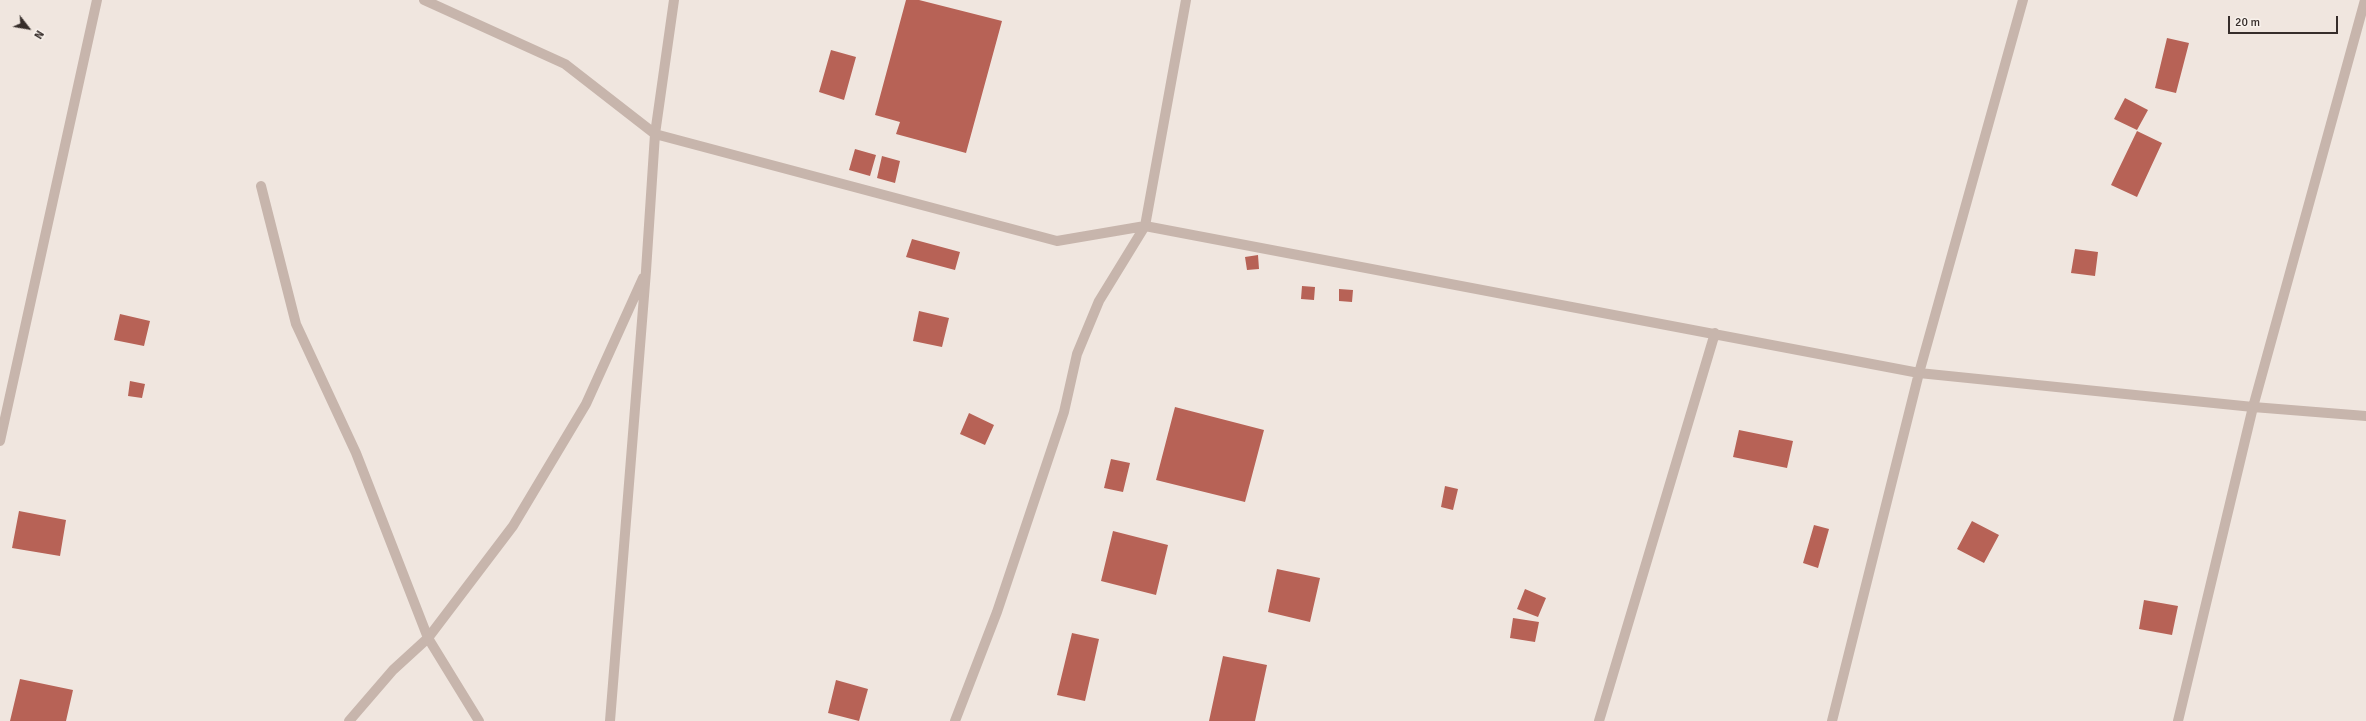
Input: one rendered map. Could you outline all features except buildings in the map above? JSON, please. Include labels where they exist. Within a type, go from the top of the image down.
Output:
[{"type":"street","points":[[0,442],[97,0]]},
{"type":"street","points":[[424,0],[565,64],[655,134],[1057,241],[1145,226],[1715,333],[1919,373],[2253,407],[2366,416]]},
{"type":"street","points":[[610,721],[646,271],[655,134],[674,0]]},
{"type":"street","points":[[955,721],[997,612],[1064,412],[1077,354],[1099,301],[1145,226],[1186,0]]},
{"type":"street","points":[[1832,721],[1919,373],[2023,0]]},
{"type":"street","points":[[2178,721],[2253,407],[2364,0]]},
{"type":"street","points":[[261,186],[296,324],[356,453],[428,638],[479,721]]},
{"type":"street","points":[[349,721],[393,670],[428,638],[513,526],[582,411],[646,271]]},
{"type":"street","points":[[1599,721],[1715,333]]}]
